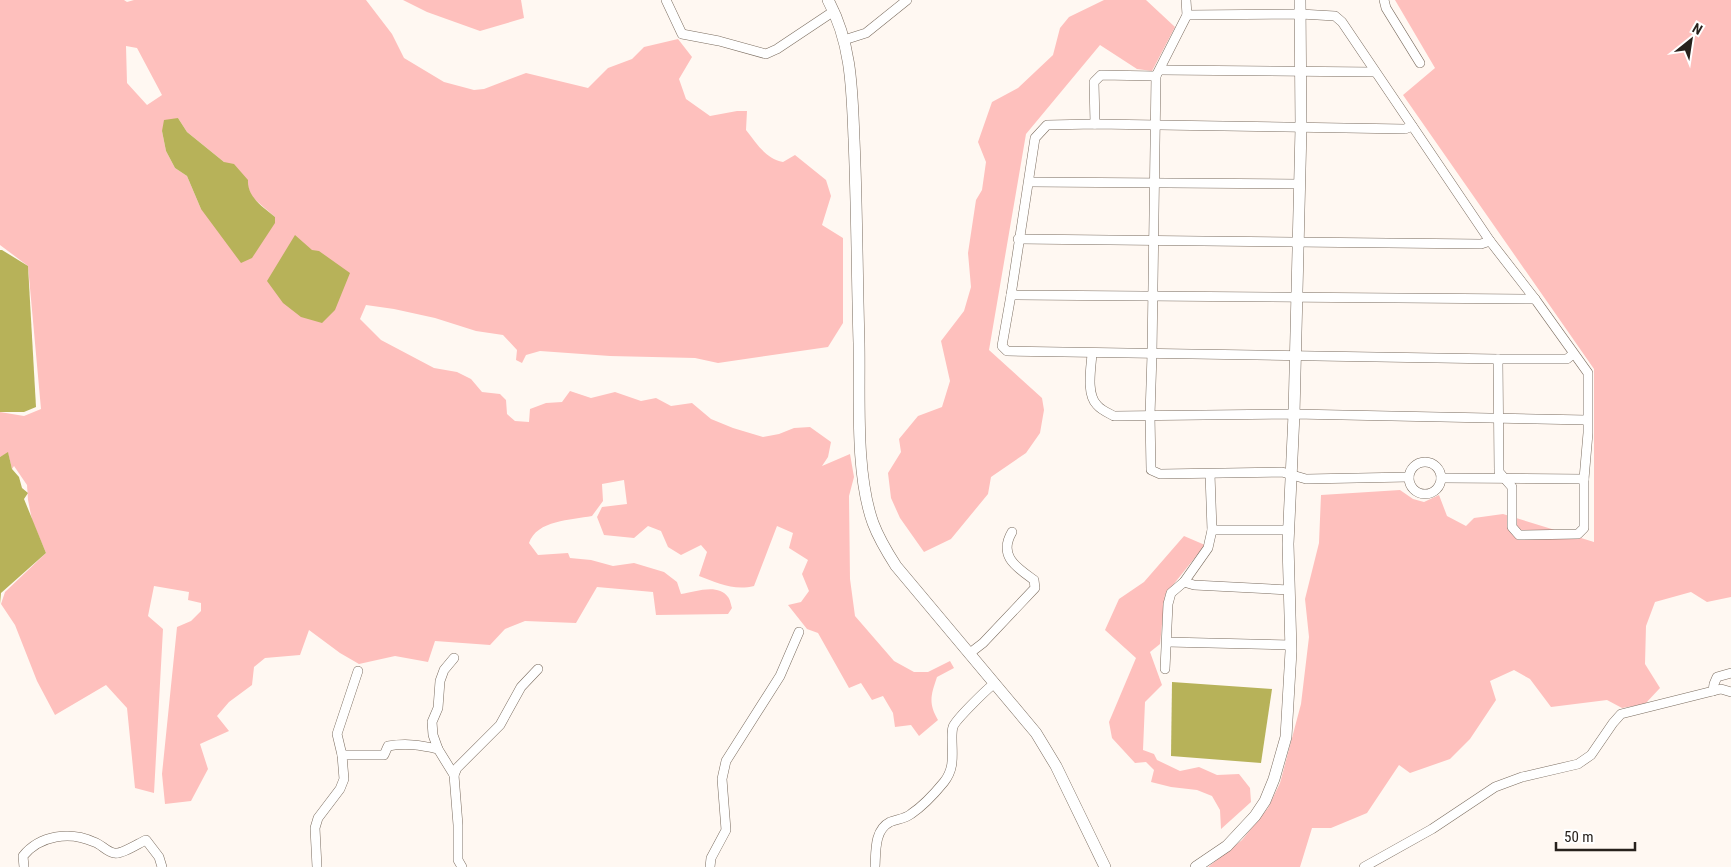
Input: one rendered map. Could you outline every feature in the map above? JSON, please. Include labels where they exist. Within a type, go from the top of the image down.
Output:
[{"type":"street","points":[[666,0],[682,34],[719,40],[766,54],[778,49],[831,5],[844,40],[849,63],[852,93],[861,455],[867,499],[873,522],[882,545],[896,566],[1036,733],[1056,766],[1106,867]]},
{"type":"street","points":[[844,40],[866,33],[907,0]]},
{"type":"street","points":[[1186,0],[1187,15],[1158,73],[1154,183],[1150,470],[1160,474],[1282,472],[1306,478],[1409,477]]},
{"type":"street","points":[[1196,867],[1227,846],[1255,816],[1265,801],[1274,779],[1286,737],[1291,645],[1289,530],[1300,184],[1300,0]]},
{"type":"street","points":[[1384,0],[1386,8],[1420,63]]},
{"type":"street","points":[[1187,15],[1300,14],[1335,16],[1342,22],[1490,242],[1535,299],[1588,373],[1588,433],[1584,479],[1584,528],[1578,534],[1519,535],[1512,527],[1512,487],[1498,472],[1498,359]]},
{"type":"street","points":[[1095,124],[1094,82],[1101,75],[1375,72]]},
{"type":"street","points":[[1412,126],[1404,128],[1301,128],[1095,124],[1046,125],[1035,138],[1002,346],[1007,351],[1092,354],[1296,355],[1498,359],[1566,359],[1573,354]]},
{"type":"street","points":[[1029,182],[1300,184]]},
{"type":"street","points":[[1018,239],[1481,244],[1490,242]]},
{"type":"street","points":[[1011,295],[1535,299]]},
{"type":"street","points":[[1092,354],[1091,391],[1095,404],[1114,416],[1294,414],[1588,420]]},
{"type":"street","points":[[1425,461],[1436,466],[1441,478],[1436,489],[1425,494],[1413,489],[1409,477],[1414,466],[1425,461]]},
{"type":"street","points":[[1166,669],[1168,604],[1171,593],[1184,582],[1208,548],[1212,530],[1210,474]]},
{"type":"street","points":[[1441,478],[1584,479]]},
{"type":"street","points":[[1212,530],[1289,530]]},
{"type":"street","points":[[970,653],[983,643],[1035,588],[1034,580],[1013,563],[1007,552],[1007,541],[1012,532]]},
{"type":"street","points":[[1184,582],[1194,585],[1289,590]]},
{"type":"street","points":[[710,867],[711,858],[726,830],[722,779],[726,761],[780,676],[799,632]]},
{"type":"street","points":[[1167,642],[1291,645]]},
{"type":"street","points":[[454,658],[444,670],[440,682],[438,708],[432,722],[433,735],[438,749],[454,775],[458,825],[458,860],[462,867]]},
{"type":"street","points":[[454,775],[457,768],[500,725],[520,687],[538,669]]},
{"type":"street","points":[[317,867],[314,828],[318,818],[340,789],[344,779],[342,755],[337,734],[358,671]]},
{"type":"street","points":[[1713,691],[1717,677],[1731,673]]},
{"type":"street","points":[[875,867],[876,840],[883,828],[888,823],[910,816],[943,783],[950,773],[953,763],[952,727],[987,688],[995,683]]},
{"type":"street","points":[[1364,867],[1432,829],[1495,787],[1522,777],[1578,764],[1591,755],[1613,722],[1621,714],[1721,689],[1731,692]]},
{"type":"street","points":[[342,755],[384,755],[388,746],[402,744],[418,744],[438,749]]},
{"type":"street","points":[[24,867],[23,856],[29,848],[51,837],[63,836],[95,842],[113,854],[146,840],[159,857],[162,867]]},
{"type":"shaded area","points":[[0,0],[124,0],[127,2],[134,0],[366,0],[392,34],[404,58],[444,82],[474,90],[484,89],[526,73],[588,88],[608,68],[632,59],[644,47],[678,39],[692,57],[679,79],[686,99],[710,116],[747,111],[746,130],[766,154],[783,162],[795,155],[826,180],[831,196],[822,225],[843,238],[843,323],[828,347],[718,363],[695,358],[610,356],[540,351],[526,355],[522,363],[516,360],[517,350],[503,335],[476,331],[435,318],[394,309],[366,305],[360,319],[381,340],[434,368],[457,372],[471,379],[482,392],[500,394],[506,400],[507,414],[515,421],[529,422],[530,409],[546,403],[562,402],[570,391],[591,398],[615,392],[641,401],[656,398],[671,406],[692,403],[711,419],[763,437],[779,434],[794,428],[810,427],[831,442],[828,457],[822,466],[850,454],[854,477],[849,496],[850,579],[855,616],[894,661],[914,672],[928,672],[950,661],[954,668],[937,677],[932,694],[933,709],[938,720],[919,736],[911,725],[895,727],[893,713],[883,696],[872,700],[861,683],[849,688],[818,633],[807,629],[788,605],[801,602],[809,591],[802,574],[808,560],[789,548],[793,533],[777,526],[754,586],[740,588],[719,584],[699,576],[707,552],[701,545],[681,555],[668,547],[661,531],[648,526],[634,538],[604,535],[597,517],[602,507],[627,504],[624,480],[602,484],[603,501],[592,516],[547,525],[533,535],[529,543],[538,555],[568,553],[570,558],[591,560],[613,566],[634,563],[664,572],[677,582],[681,594],[712,589],[718,590],[729,599],[732,608],[728,614],[656,615],[653,592],[597,587],[576,623],[525,621],[505,629],[490,645],[435,641],[428,662],[395,656],[359,664],[340,653],[309,630],[300,655],[265,658],[254,667],[252,685],[229,702],[217,716],[229,731],[200,744],[208,769],[191,801],[165,804],[162,774],[177,627],[191,621],[201,611],[201,603],[188,600],[189,592],[154,586],[148,616],[163,629],[154,793],[135,788],[127,708],[106,685],[55,715],[37,681],[15,625],[1,604],[5,592],[46,553],[32,520],[27,485],[14,466],[12,469],[8,453],[0,457],[0,412],[24,416],[41,409],[28,266],[0,245]],"holes":[[[126,46],[137,48],[162,95],[147,105],[127,83]],[[178,118],[187,132],[224,162],[248,187],[252,197],[275,217],[201,209],[187,176],[175,168],[166,151],[162,131]]]},
{"type":"shaded area","points":[[403,0],[521,0],[524,18],[480,31],[427,12]]},
{"type":"shaded area","points":[[1104,0],[1146,0],[1175,27],[1152,71],[1137,69],[1100,45],[1026,134],[989,350],[1042,398],[1044,410],[1040,433],[1026,453],[991,477],[988,494],[951,539],[924,552],[900,518],[891,498],[888,473],[901,452],[899,439],[918,416],[942,407],[950,381],[941,341],[964,311],[971,287],[968,253],[976,200],[982,190],[986,162],[978,142],[992,102],[1018,88],[1053,55],[1060,28],[1069,17]]},
{"type":"shaded area","points":[[1395,0],[1731,0],[1731,597],[1707,602],[1691,592],[1655,602],[1646,626],[1645,664],[1660,688],[1645,704],[1622,708],[1607,700],[1551,707],[1530,679],[1514,670],[1490,681],[1496,700],[1470,739],[1450,759],[1410,773],[1399,765],[1367,813],[1331,828],[1312,828],[1300,867],[1208,867],[1242,840],[1268,808],[1280,783],[1301,704],[1309,637],[1305,599],[1319,543],[1321,495],[1400,490],[1413,499],[1424,502],[1439,495],[1447,516],[1466,526],[1474,518],[1503,514],[1594,542],[1594,369],[1403,95],[1435,68]]},
{"type":"shaded area","points":[[178,118],[187,132],[224,162],[234,164],[248,180],[248,186],[253,197],[275,217],[275,223],[252,258],[241,263],[201,209],[187,176],[175,168],[166,151],[162,131],[164,120]]},
{"type":"shaded area","points":[[295,235],[312,250],[319,251],[350,273],[335,310],[322,323],[301,317],[283,303],[267,281]]},
{"type":"shaded area","points":[[0,250],[28,266],[36,407],[24,412],[0,412]]},
{"type":"shaded area","points":[[8,452],[12,469],[19,477],[22,488],[28,493],[24,499],[46,553],[1,593],[0,604],[0,457]]},
{"type":"shaded area","points":[[1184,536],[1205,545],[1165,595],[1160,644],[1150,652],[1162,685],[1145,702],[1143,750],[1154,754],[1157,760],[1180,771],[1199,767],[1217,775],[1239,774],[1250,788],[1251,802],[1221,829],[1220,810],[1212,796],[1197,790],[1151,782],[1154,770],[1146,762],[1135,763],[1112,738],[1109,722],[1136,658],[1105,630],[1119,599],[1144,582]]},
{"type":"shaded area","points":[[1172,682],[1272,689],[1261,763],[1171,756]]}]
